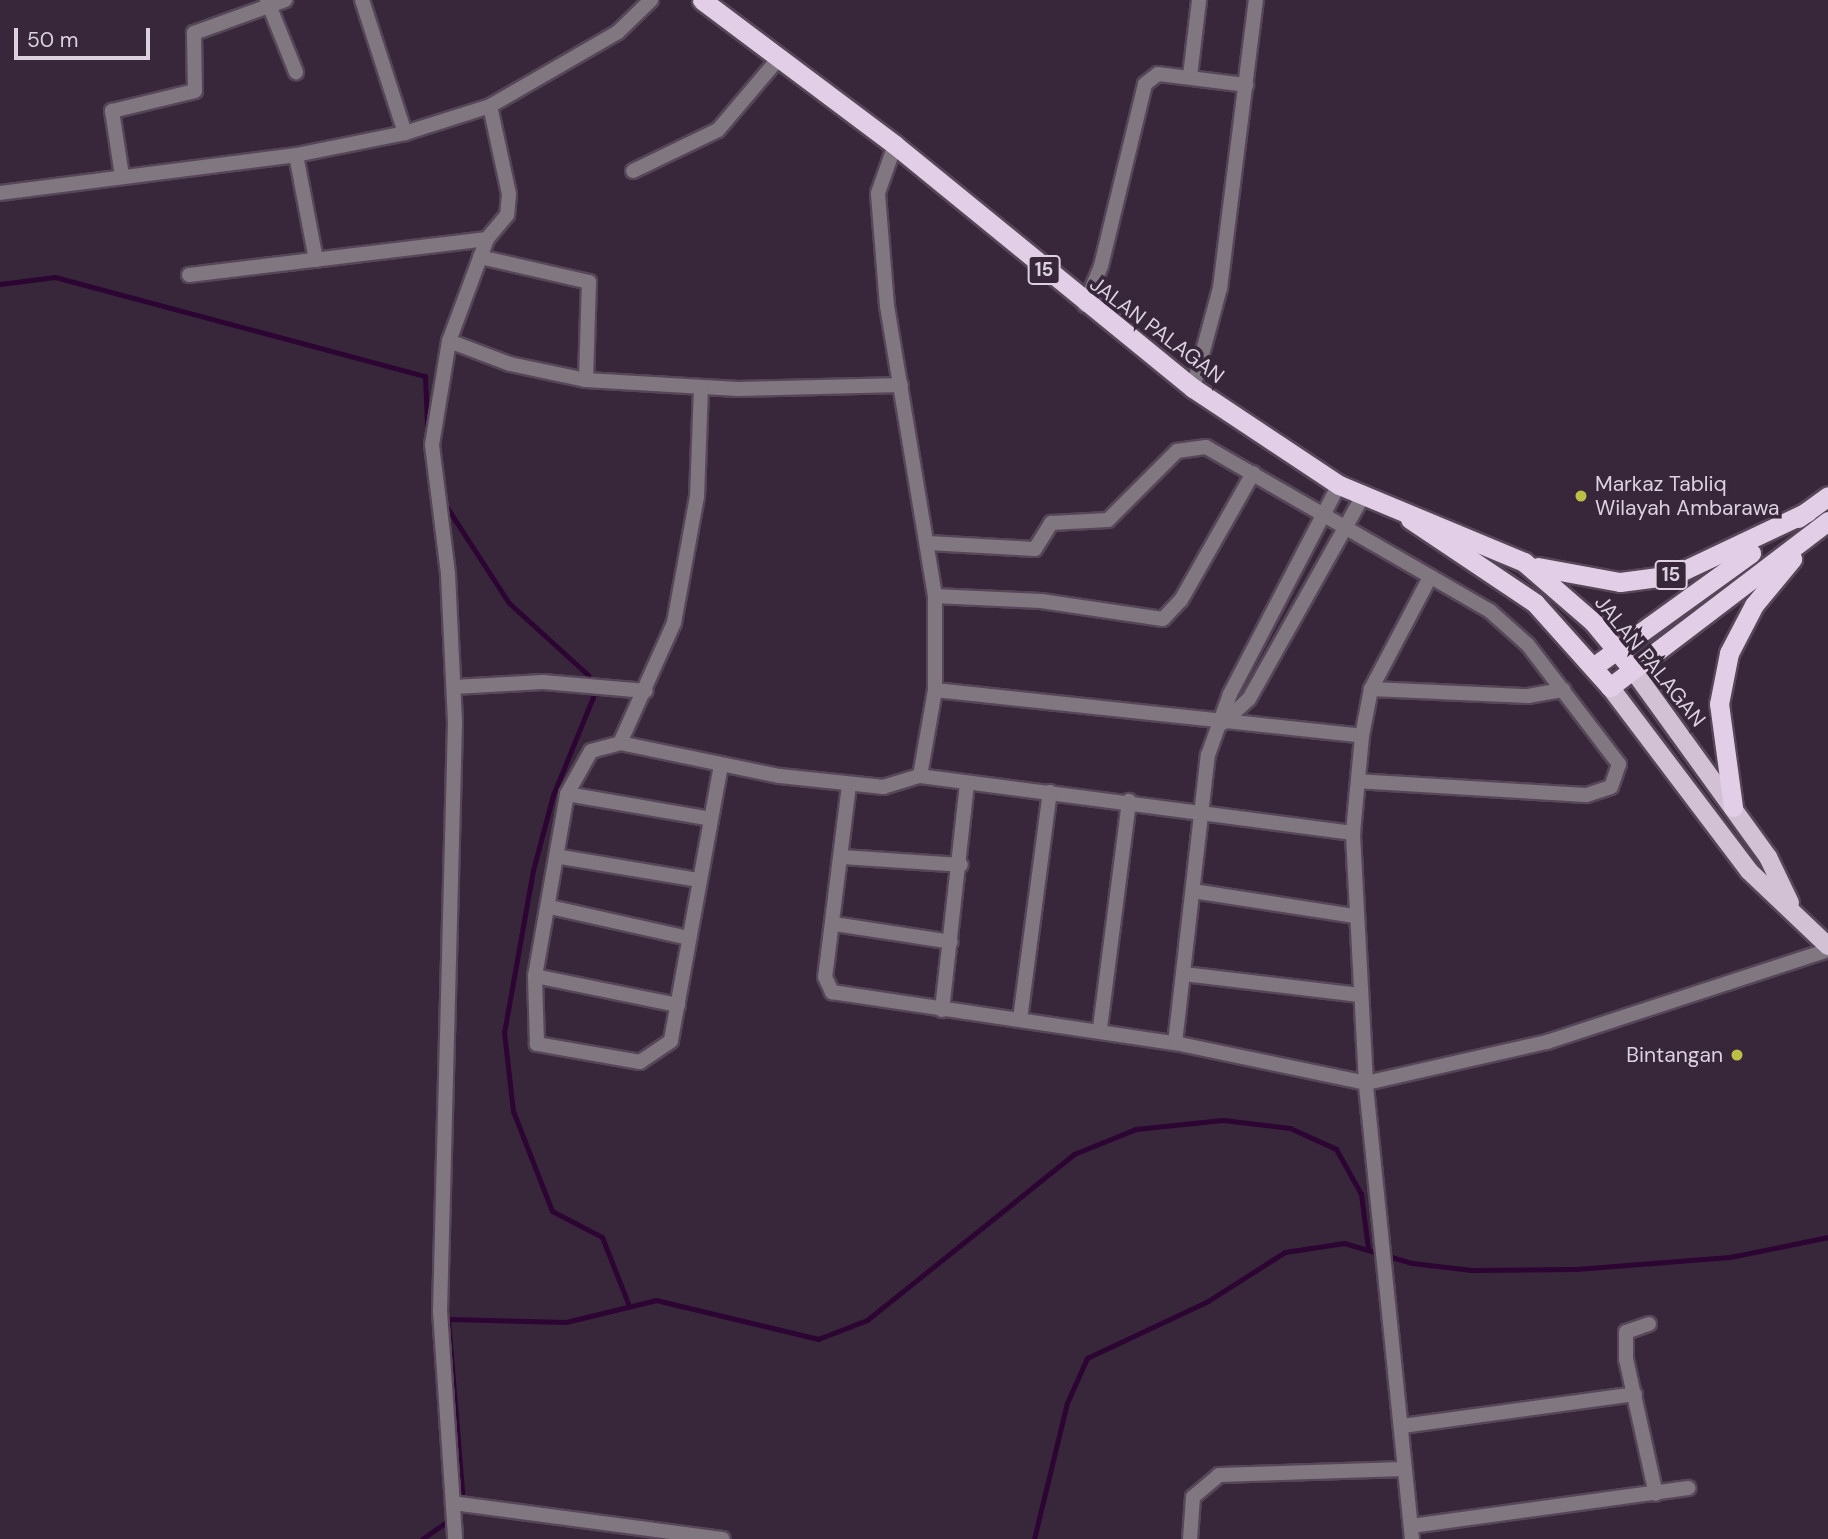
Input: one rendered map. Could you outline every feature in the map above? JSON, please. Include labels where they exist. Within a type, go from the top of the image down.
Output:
[{"type":"highway","name":"JALAN PALAGAN","points":[[702,0],[895,145],[1085,304],[1193,388],[1339,485],[1524,562],[1617,650],[1633,670]]},
{"type":"highway","name":"15","points":[[1593,667],[1828,496]]},
{"type":"highway","name":"15","points":[[1524,562],[1565,576],[1620,582],[1674,575],[1807,512]]},
{"type":"highway","name":"JALAN PALAGAN","points":[[1404,514],[1535,603],[1610,687]]},
{"type":"highway","name":"15","points":[[1610,687],[1821,526]]},
{"type":"highway","points":[[1733,807],[1718,704],[1729,653],[1754,605],[1821,526]]},
{"type":"main road","name":"JALAN PALAGAN","points":[[1633,670],[1733,807],[1795,912]]},
{"type":"main road","name":"JALAN PALAGAN","points":[[1610,687],[1749,871],[1795,912],[1828,948]]},
{"type":"street","points":[[121,176],[112,111],[198,90],[191,37],[269,3],[285,0]]},
{"type":"street","points":[[362,0],[405,133]]},
{"type":"street","points":[[0,193],[296,155],[405,133],[490,106],[618,32],[651,0]]},
{"type":"street","points":[[1190,76],[1199,0]]},
{"type":"street","points":[[1193,388],[1220,288],[1256,0]]},
{"type":"street","points":[[269,3],[296,72]]},
{"type":"street","points":[[632,171],[718,130],[779,58]]},
{"type":"street","points":[[1085,304],[1101,266],[1145,84],[1158,74],[1246,85]]},
{"type":"street","points":[[455,1539],[460,1504],[440,1311],[454,687],[432,445],[449,341],[487,239],[507,215],[509,194],[490,106]]},
{"type":"street","points":[[895,145],[878,193],[901,385],[935,596],[935,690],[920,776]]},
{"type":"street","points":[[296,155],[316,260]]},
{"type":"street","points":[[189,275],[487,239]]},
{"type":"street","points":[[480,257],[589,282],[586,380]]},
{"type":"street","points":[[449,341],[510,364],[586,380],[701,387],[901,385]]},
{"type":"street","points":[[620,743],[646,691],[674,622],[696,497],[701,387]]},
{"type":"street","points":[[928,543],[1035,549],[1051,523],[1108,520],[1177,451],[1191,445],[1252,473],[1346,532],[1490,611],[1528,645],[1619,764],[1618,777],[1601,792],[1358,781]]},
{"type":"street","points":[[935,596],[1041,601],[1163,620],[1181,600],[1252,473]]},
{"type":"street","points":[[1175,1043],[1208,755],[1222,724],[1230,694],[1324,519],[1339,485]]},
{"type":"street","points":[[1222,724],[1249,699],[1346,532],[1363,496]]},
{"type":"street","points":[[1430,577],[1371,689],[1362,736],[1353,833],[1355,916],[1366,1083],[1411,1532],[1688,1488]]},
{"type":"street","points":[[454,687],[543,682],[646,691]]},
{"type":"street","points":[[1371,689],[1528,696],[1563,690]]},
{"type":"street","points":[[935,690],[1222,724],[1362,736]]},
{"type":"street","points":[[721,765],[671,1041],[652,1059],[550,1049],[533,1036],[535,976],[561,856],[567,794],[592,751],[620,743],[721,765],[849,785],[907,785],[920,776],[967,784],[1129,801],[1353,833]]},
{"type":"street","points":[[942,1010],[961,865],[967,784]]},
{"type":"street","points":[[849,785],[834,924],[825,977],[832,992],[942,1010],[1100,1028],[1366,1083],[1547,1042],[1828,948]]},
{"type":"street","points":[[1020,1019],[1050,792]]},
{"type":"street","points":[[567,794],[711,819]]},
{"type":"street","points":[[1100,1028],[1129,801]]},
{"type":"street","points":[[561,856],[699,880]]},
{"type":"street","points":[[842,857],[961,865]]},
{"type":"street","points":[[1194,891],[1355,916]]},
{"type":"street","points":[[550,907],[689,938]]},
{"type":"street","points":[[834,924],[951,942]]},
{"type":"street","points":[[1184,974],[1360,995]]},
{"type":"street","points":[[535,976],[678,1005]]},
{"type":"street","points":[[1648,1324],[1626,1332],[1635,1394],[1656,1494]]},
{"type":"street","points":[[1402,1426],[1635,1394]]},
{"type":"street","points":[[1190,1539],[1194,1497],[1219,1475],[1404,1469]]},
{"type":"street","points":[[460,1504],[723,1539]]},
{"type":"waterway","points":[[0,284],[55,277],[425,376],[429,472]]},
{"type":"waterway","points":[[444,503],[509,603],[588,675],[593,697],[553,795],[533,870],[504,1032],[513,1111],[552,1211],[602,1237],[629,1306]]},
{"type":"waterway","points":[[463,1502],[448,1319],[566,1322],[656,1300],[818,1339],[867,1320],[1074,1154],[1136,1129],[1223,1120],[1290,1128],[1336,1149],[1361,1194],[1368,1249]]},
{"type":"waterway","points":[[1034,1539],[1067,1403],[1087,1358],[1208,1301],[1285,1252],[1344,1243],[1412,1263],[1472,1270],[1576,1269],[1730,1257],[1828,1237]]},
{"type":"waterway","points":[[422,1539],[451,1519]]},
{"type":"place","name":"Markaz Tabliq Wilayah Ambarawa","points":[[1581,496]]},
{"type":"place","name":"Bintangan","points":[[1737,1055]]}]
